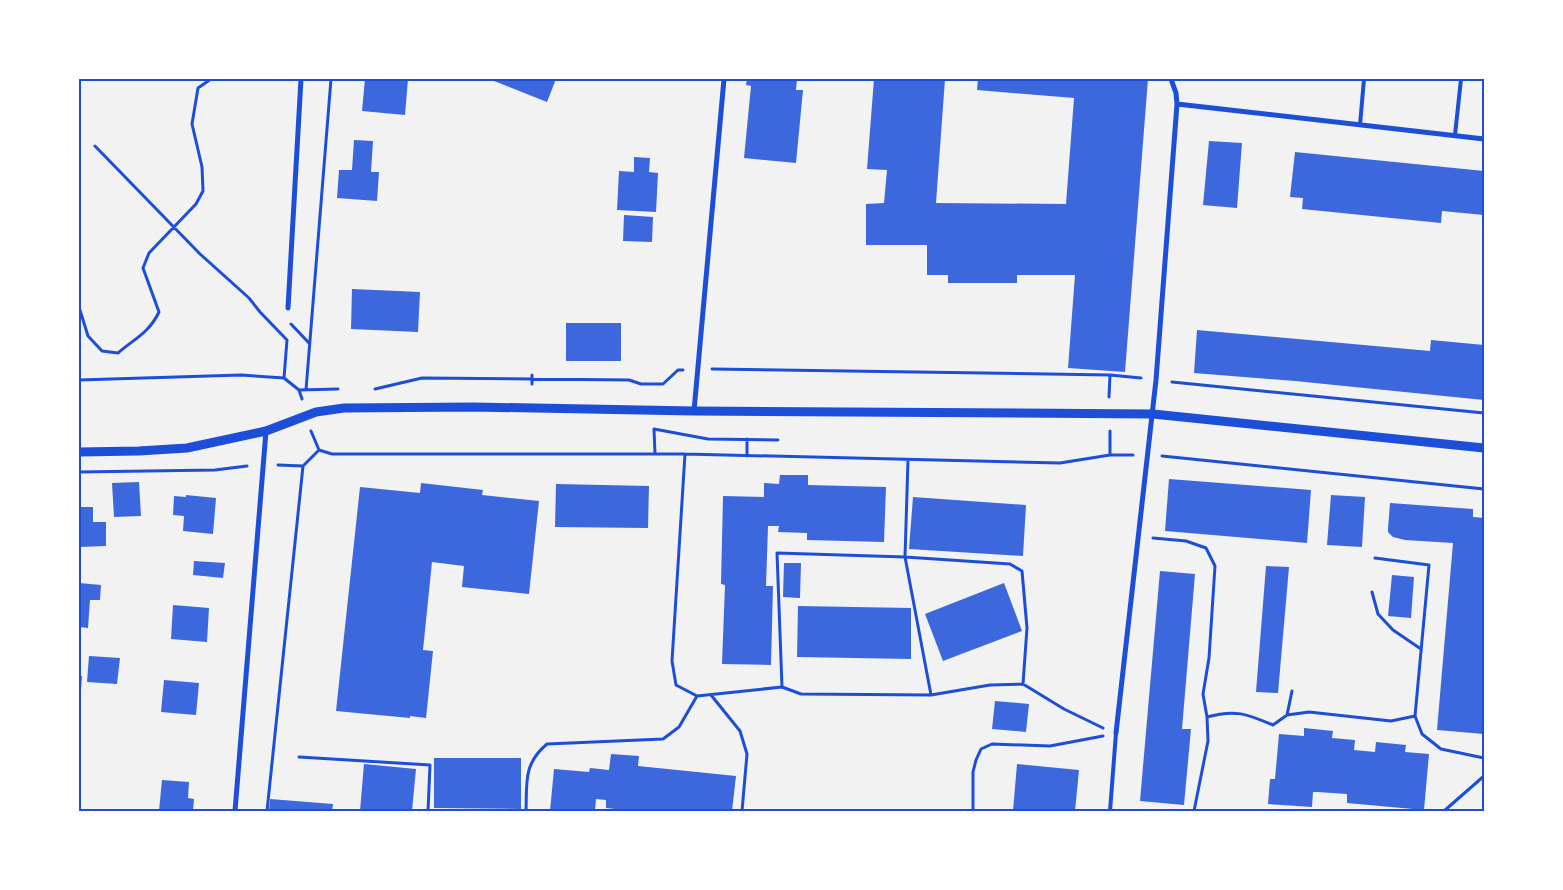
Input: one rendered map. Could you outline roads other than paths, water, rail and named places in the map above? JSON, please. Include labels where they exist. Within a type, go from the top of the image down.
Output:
[{"type":"street","points":[[288,308],[301,79]]},
{"type":"street","points":[[694,411],[724,79]]},
{"type":"street","points":[[1116,734],[1156,380],[1177,104],[1171,79]]},
{"type":"street","points":[[1177,104],[1484,138]]},
{"type":"street","points":[[79,452],[187,448],[266,431],[316,412],[344,408],[511,407],[694,411],[1152,414],[1484,448]]},
{"type":"street","points":[[235,811],[266,431]]},
{"type":"lane","points":[[1360,124],[1364,79]]},
{"type":"lane","points":[[1455,135],[1462,79]]},
{"type":"lane","points":[[1110,811],[1116,734]]}]
